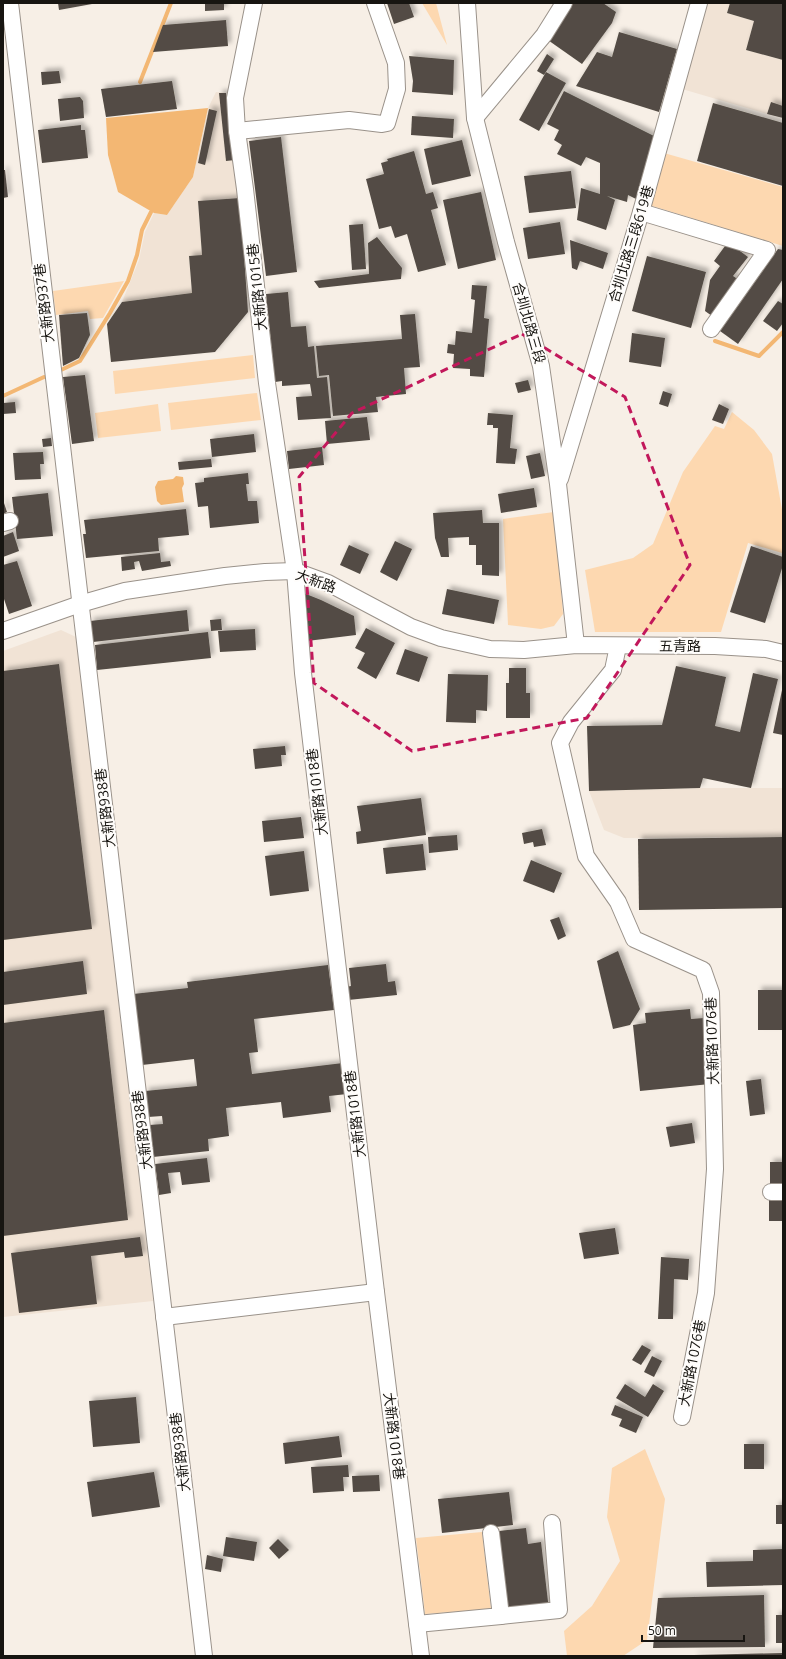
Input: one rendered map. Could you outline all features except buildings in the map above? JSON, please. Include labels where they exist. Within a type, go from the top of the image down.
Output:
[{"type":"street","name":"大新路937巷","points":[[10,3],[80,604]]},
{"type":"street","name":"大新路1015巷","points":[[254,3],[235,98],[237,131],[249,219],[267,383],[295,571]]},
{"type":"street","points":[[237,131],[349,120],[382,124],[387,123],[397,89],[396,63],[375,3]]},
{"type":"street","name":"合圳北路三段","points":[[468,3],[475,118],[506,242],[541,366],[558,484],[576,645]]},
{"type":"street","points":[[475,118],[544,35],[564,3]]},
{"type":"street","name":"合圳北路三段619巷","points":[[558,484],[641,212],[699,3]]},
{"type":"street","points":[[641,212],[767,250],[712,329]]},
{"type":"street","name":"大新路","points":[[3,631],[80,604],[125,591],[188,581],[265,572],[295,571],[328,583],[411,627],[440,638],[490,648],[524,650],[576,645]]},
{"type":"street","name":"大新路1018巷","points":[[295,571],[303,673],[376,1292],[421,1656]]},
{"type":"street","name":"大新路938巷","points":[[80,604],[204,1656]]},
{"type":"street","name":"五青路","points":[[576,645],[715,646],[766,649],[783,654]]},
{"type":"street","name":"大新路1076巷","points":[[618,646],[613,670],[571,722],[560,743],[586,856],[618,902],[634,939],[703,970],[711,993],[715,1169],[706,1293],[682,1417]]},
{"type":"street","points":[[164,1317],[376,1292]]},
{"type":"street","points":[[417,1624],[559,1610],[552,1523]]},
{"type":"street","points":[[491,1533],[501,1616]]},
{"type":"highlighted area","points":[[522,334],[625,397],[690,565],[587,718],[412,751],[314,683],[299,477],[352,413]]},
{"type":"shaded area","points":[[422,3],[436,3],[447,45]]},
{"type":"shaded area","points":[[705,3],[730,3],[727,13],[754,21],[746,50],[783,60],[783,106],[771,102],[767,114],[682,89]]},
{"type":"shaded area","points":[[216,92],[226,93],[240,198],[198,201],[202,255],[189,256],[192,293],[122,302],[139,260],[145,232],[154,213],[167,215],[193,177],[208,108]]},
{"type":"shaded area","points":[[208,108],[193,177],[167,215],[154,213],[118,192],[108,155],[106,118]]},
{"type":"shaded area","points":[[664,153],[783,187],[783,246],[649,205]]},
{"type":"shaded area","points":[[124,281],[103,318],[90,319],[88,311],[56,315],[53,291]]},
{"type":"shaded area","points":[[253,355],[255,378],[115,394],[113,371]]},
{"type":"shaded area","points":[[257,393],[261,420],[171,430],[168,403]]},
{"type":"shaded area","points":[[158,404],[161,431],[98,438],[95,413]]},
{"type":"shaded area","points":[[732,412],[754,430],[772,454],[783,515],[782,553],[748,543],[721,632],[595,632],[585,570],[633,558],[653,544],[683,472],[715,426],[724,429]]},
{"type":"shaded area","points":[[176,476],[183,477],[184,484],[182,488],[184,502],[161,505],[157,501],[155,487],[158,481],[173,479]]},
{"type":"shaded area","points":[[554,512],[563,614],[554,626],[541,629],[508,625],[503,519]]},
{"type":"shaded area","points":[[61,630],[76,637],[153,1301],[3,1317],[3,651]]},
{"type":"shaded area","points":[[700,788],[783,788],[783,837],[624,838],[604,830],[589,791]]},
{"type":"shaded area","points":[[645,1449],[665,1499],[647,1640],[623,1656],[567,1656],[564,1631],[592,1606],[620,1561],[607,1517],[612,1468]]},
{"type":"shaded area","points":[[482,1532],[491,1609],[425,1614],[416,1538]]},
{"type":"waterway","points":[[140,82],[171,3]]},
{"type":"waterway","points":[[61,370],[80,361],[110,313],[128,281],[137,255],[142,230],[151,212]]},
{"type":"waterway","points":[[715,341],[759,356],[783,332]]},
{"type":"waterway","points":[[3,396],[44,377]]}]
